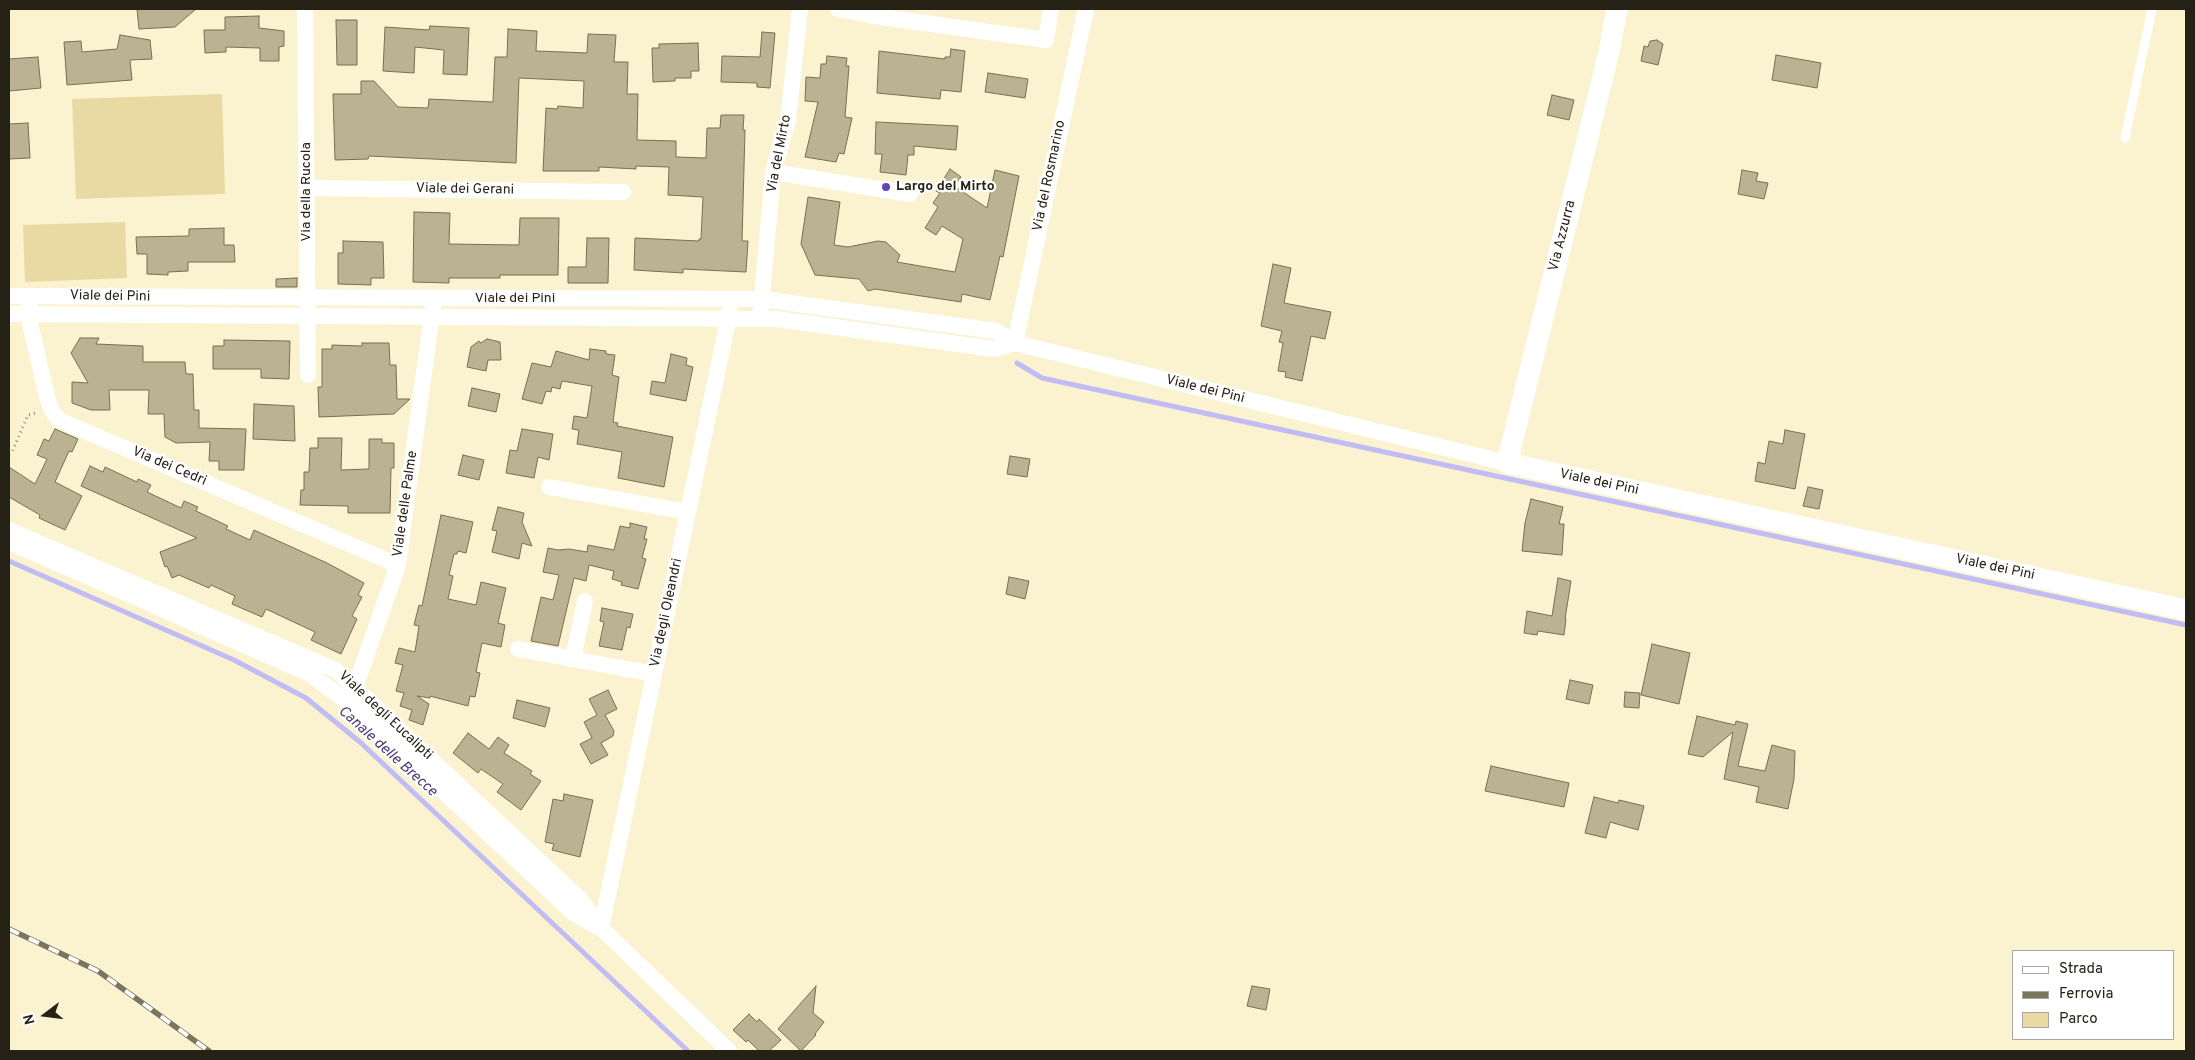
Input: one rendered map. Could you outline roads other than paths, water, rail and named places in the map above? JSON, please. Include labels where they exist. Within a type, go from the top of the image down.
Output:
[{"type":"street","name":"Via della Rucola","points":[[305,9],[308,375]]},
{"type":"street","name":"Via del Mirto","points":[[761,320],[773,172],[788,120],[800,9]]},
{"type":"street","points":[[838,9],[876,12],[1046,40],[1051,9]]},
{"type":"street","name":"Via del Rosmarino","points":[[1015,344],[1086,9]]},
{"type":"street","name":"Via Azzurra","points":[[1507,463],[1607,62],[1616,9]]},
{"type":"street","points":[[773,172],[910,194]]},
{"type":"street","name":"Viale dei Gerani","points":[[307,188],[623,192]]},
{"type":"street","name":"Viale dei Pini","points":[[9,296],[762,299],[996,331],[1015,344],[1507,463],[2186,610]]},
{"type":"street","points":[[28,314],[30,296]]},
{"type":"street","name":"Viale delle Palme","points":[[353,696],[398,565],[433,317],[433,299]]},
{"type":"street","name":"Via degli Oleandri","points":[[601,928],[732,299]]},
{"type":"street","name":"Viale dei Pini","points":[[9,314],[776,319],[994,349],[1015,344]]},
{"type":"street","name":"Via dei Cedri","points":[[28,314],[51,409],[59,420],[398,565]]},
{"type":"street","points":[[549,487],[688,512]]},
{"type":"street","name":"Viale degli Eucalipti","points":[[9,530],[336,670],[353,696]]},
{"type":"street","name":"Viale degli Eucalipti","points":[[9,542],[310,674],[353,696],[580,899],[601,928],[729,1051]]},
{"type":"street","points":[[572,659],[585,601]]},
{"type":"street","points":[[518,648],[654,674]]},
{"type":"lane","points":[[2125,138],[2152,9]]},
{"type":"waterway","points":[[1017,363],[1042,378],[2186,625]]},
{"type":"waterway","name":"Canale delle Brecce","points":[[9,561],[234,660],[306,698],[360,742],[688,1051]]},
{"type":"railway","points":[[9,929],[98,971],[209,1051]]},
{"type":"place","name":"Largo del Mirto","points":[[886,187]]}]
